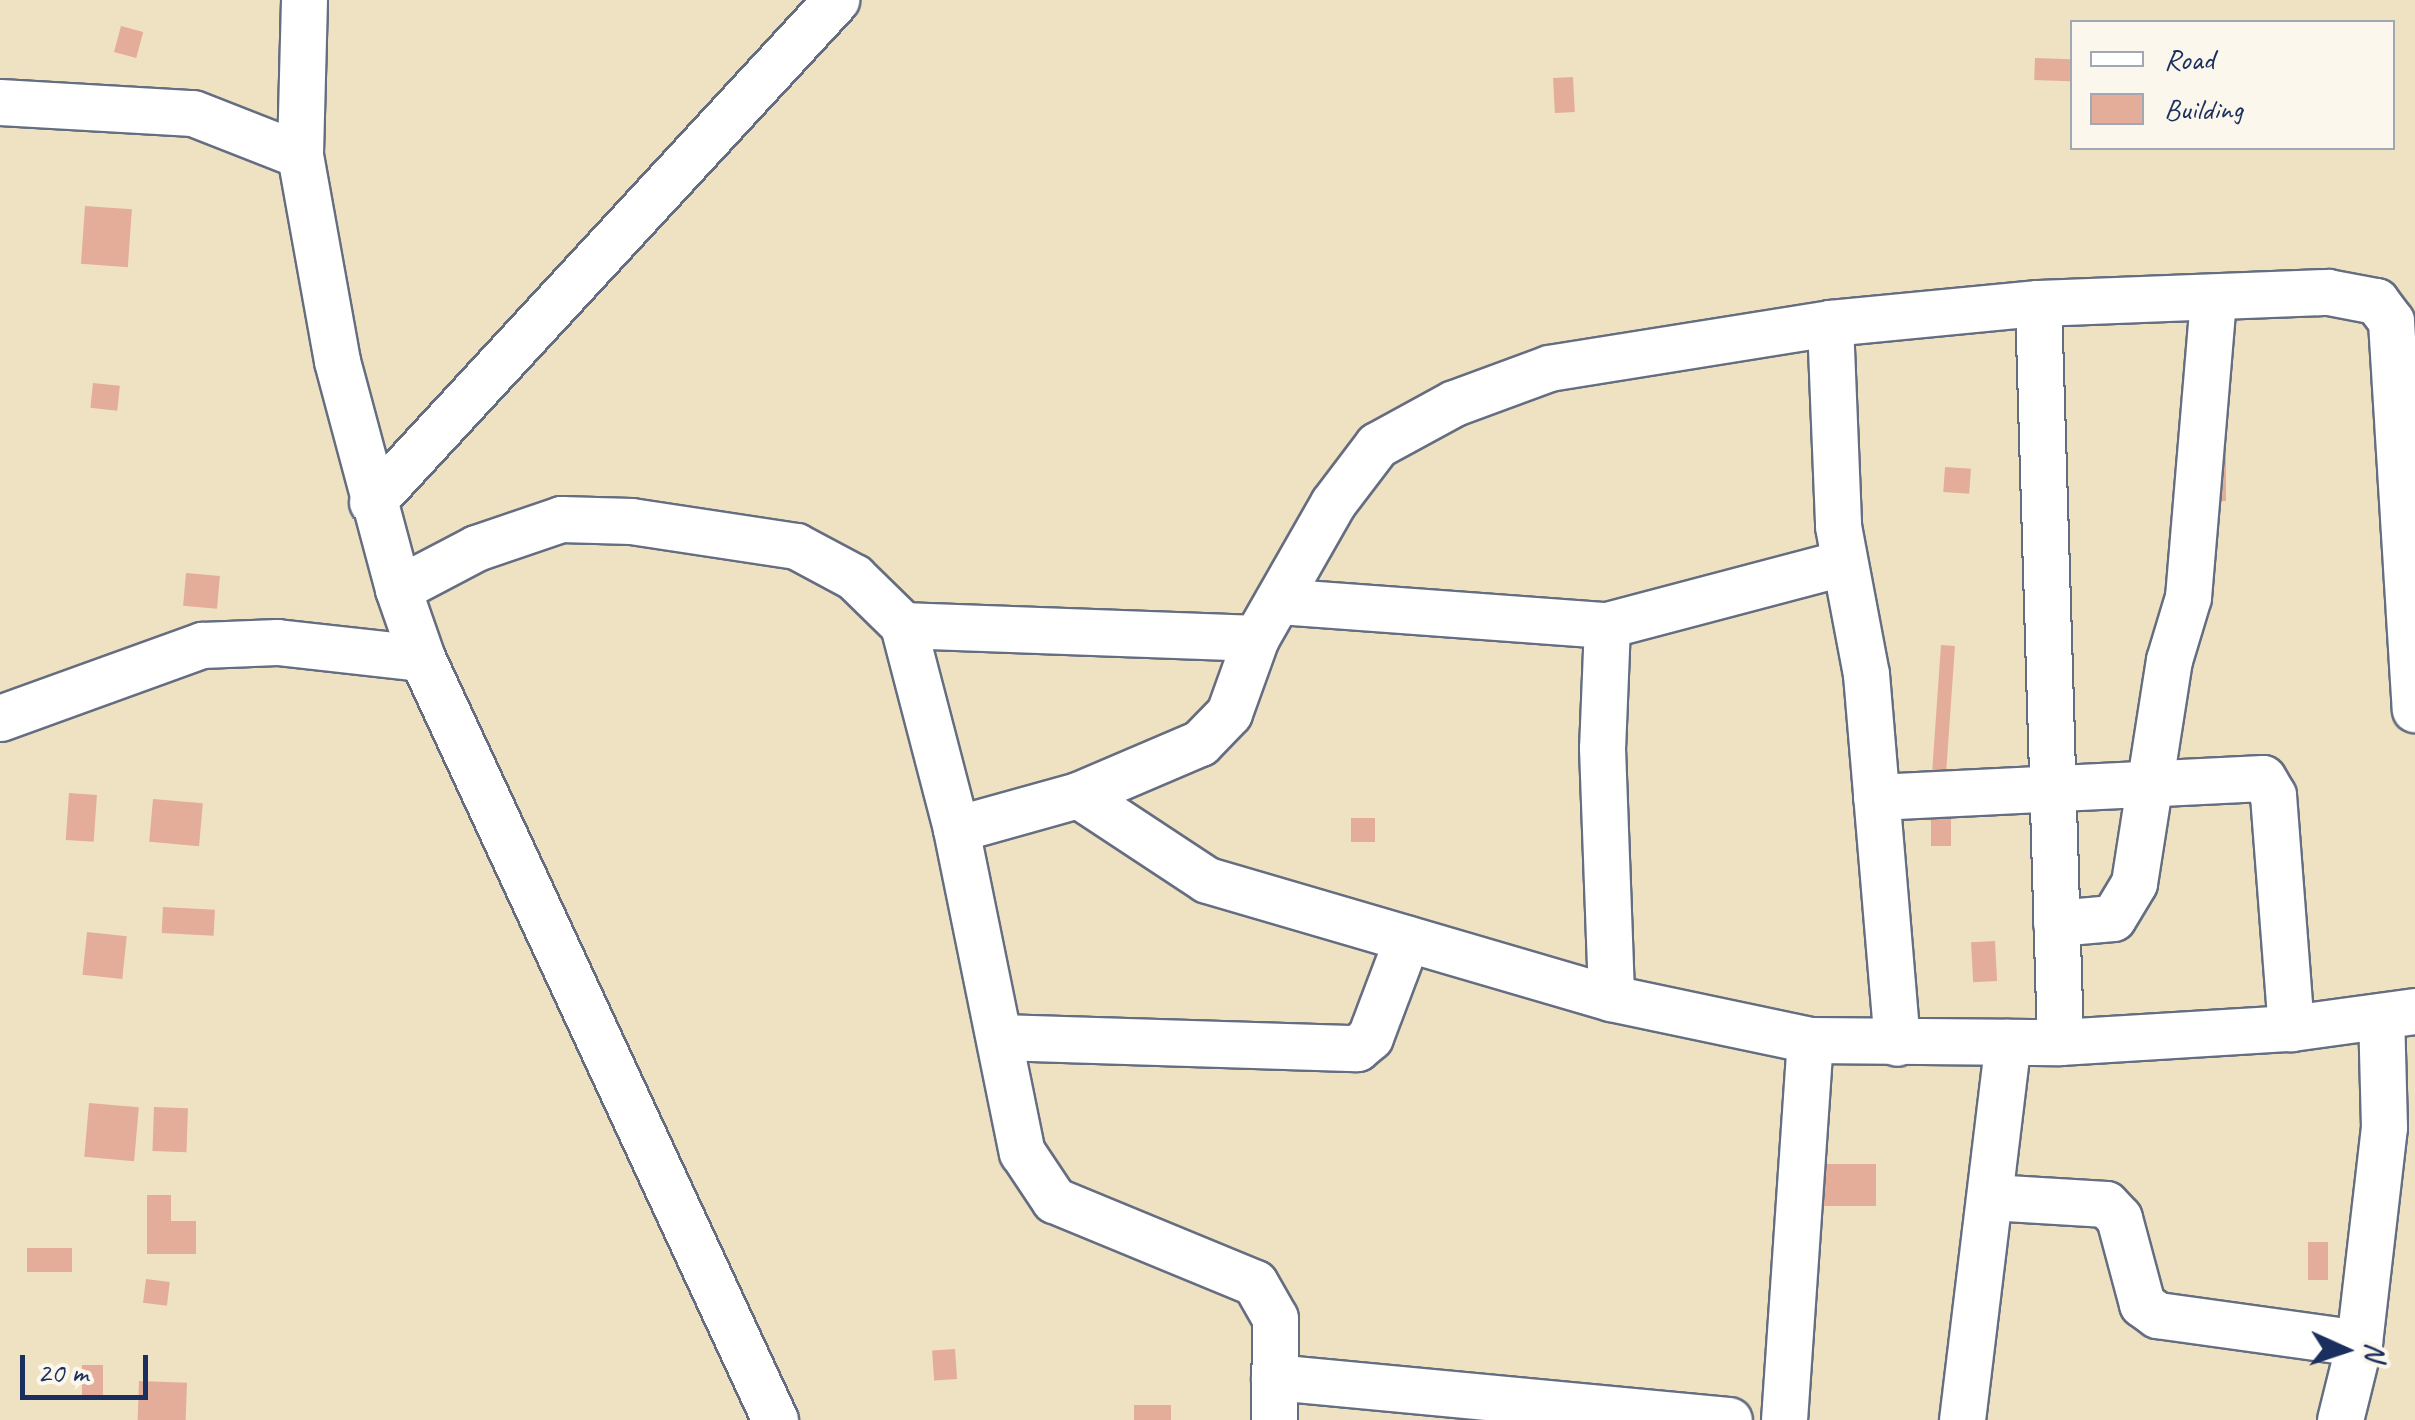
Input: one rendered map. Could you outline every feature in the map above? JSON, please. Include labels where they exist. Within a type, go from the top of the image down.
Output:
[{"type":"street","points":[[304,0],[300,155],[337,361],[398,589],[422,658],[774,1420]]},
{"type":"street","points":[[372,502],[836,0]]},
{"type":"street","points":[[0,102],[193,113],[300,155]]},
{"type":"street","points":[[956,829],[1078,795],[1200,743],[1229,713],[1267,619],[1333,503],[1377,445],[1454,403],[1549,368],[1830,323],[2038,303],[2354,294],[2376,301],[2391,321],[2415,709]]},
{"type":"street","points":[[2056,923],[2113,918],[2126,904],[2152,783],[2169,660],[2188,597],[2213,296]]},
{"type":"street","points":[[2038,303],[2060,1042]]},
{"type":"street","points":[[1830,323],[1842,564],[1866,674],[1897,1043]]},
{"type":"street","points":[[398,589],[476,548],[561,520],[631,521],[796,546],[854,577],[903,625],[956,829],[1022,1152],[1040,1185],[1054,1200],[1254,1283],[1275,1318],[1274,1399],[1729,1420]]},
{"type":"street","points":[[903,625],[1267,619],[1607,625],[1842,564]]},
{"type":"street","points":[[1607,625],[1602,748],[1611,998]]},
{"type":"street","points":[[0,718],[202,645],[277,642],[422,658]]},
{"type":"street","points":[[1876,797],[2263,778],[2273,794],[2291,1028]]},
{"type":"street","points":[[1078,795],[1207,880],[1611,998],[1810,1040],[2060,1042],[2291,1028],[2398,1013],[2359,1343],[2340,1420]]},
{"type":"street","points":[[999,1037],[1357,1048],[1370,1037],[1407,938]]},
{"type":"street","points":[[1784,1420],[1810,1040]]},
{"type":"street","points":[[1962,1420],[2008,1042]]},
{"type":"street","points":[[1990,1198],[2106,1204],[2120,1218],[2142,1304],[2156,1314],[2359,1343]]},
{"type":"building","points":[[121,26],[143,32],[136,58],[114,52]]},
{"type":"building","points":[[2035,58],[2070,59],[2070,81],[2034,80]]},
{"type":"building","points":[[1573,77],[1575,112],[1555,113],[1553,78]]},
{"type":"building","points":[[85,206],[132,209],[128,267],[81,264]]},
{"type":"building","points":[[93,383],[120,386],[117,411],[90,408]]},
{"type":"building","points":[[2206,454],[2226,454],[2226,501],[2206,501]]},
{"type":"building","points":[[1945,467],[1971,469],[1969,494],[1943,492]]},
{"type":"building","points":[[186,573],[220,576],[217,609],[183,606]]},
{"type":"building","points":[[1941,645],[1955,646],[1946,771],[1932,770]]},
{"type":"building","points":[[69,793],[97,795],[94,842],[66,840]]},
{"type":"building","points":[[153,799],[203,803],[199,846],[149,842]]},
{"type":"building","points":[[1931,812],[1951,812],[1951,846],[1931,846]]},
{"type":"building","points":[[1351,818],[1375,818],[1375,842],[1351,842]]},
{"type":"building","points":[[163,907],[215,910],[214,936],[162,933]]},
{"type":"building","points":[[87,932],[127,936],[122,979],[83,975]]},
{"type":"building","points":[[1995,941],[1997,981],[1973,982],[1971,942]]},
{"type":"building","points":[[89,1103],[139,1107],[134,1161],[84,1157]]},
{"type":"building","points":[[154,1107],[188,1108],[186,1152],[152,1151]]},
{"type":"building","points":[[1813,1164],[1876,1164],[1876,1206],[1813,1206]]},
{"type":"building","points":[[147,1195],[171,1195],[171,1221],[196,1221],[196,1254],[147,1254]]},
{"type":"building","points":[[2308,1242],[2328,1242],[2328,1280],[2308,1280]]},
{"type":"building","points":[[27,1248],[72,1248],[72,1272],[27,1272]]},
{"type":"building","points":[[146,1279],[170,1282],[167,1306],[143,1303]]},
{"type":"building","points":[[955,1349],[957,1379],[934,1381],[932,1351]]},
{"type":"building","points":[[82,1365],[103,1365],[103,1399],[82,1399]]},
{"type":"building","points":[[139,1381],[187,1383],[186,1420],[138,1420]]},
{"type":"building","points":[[1134,1405],[1171,1405],[1171,1420],[1134,1420]]}]
